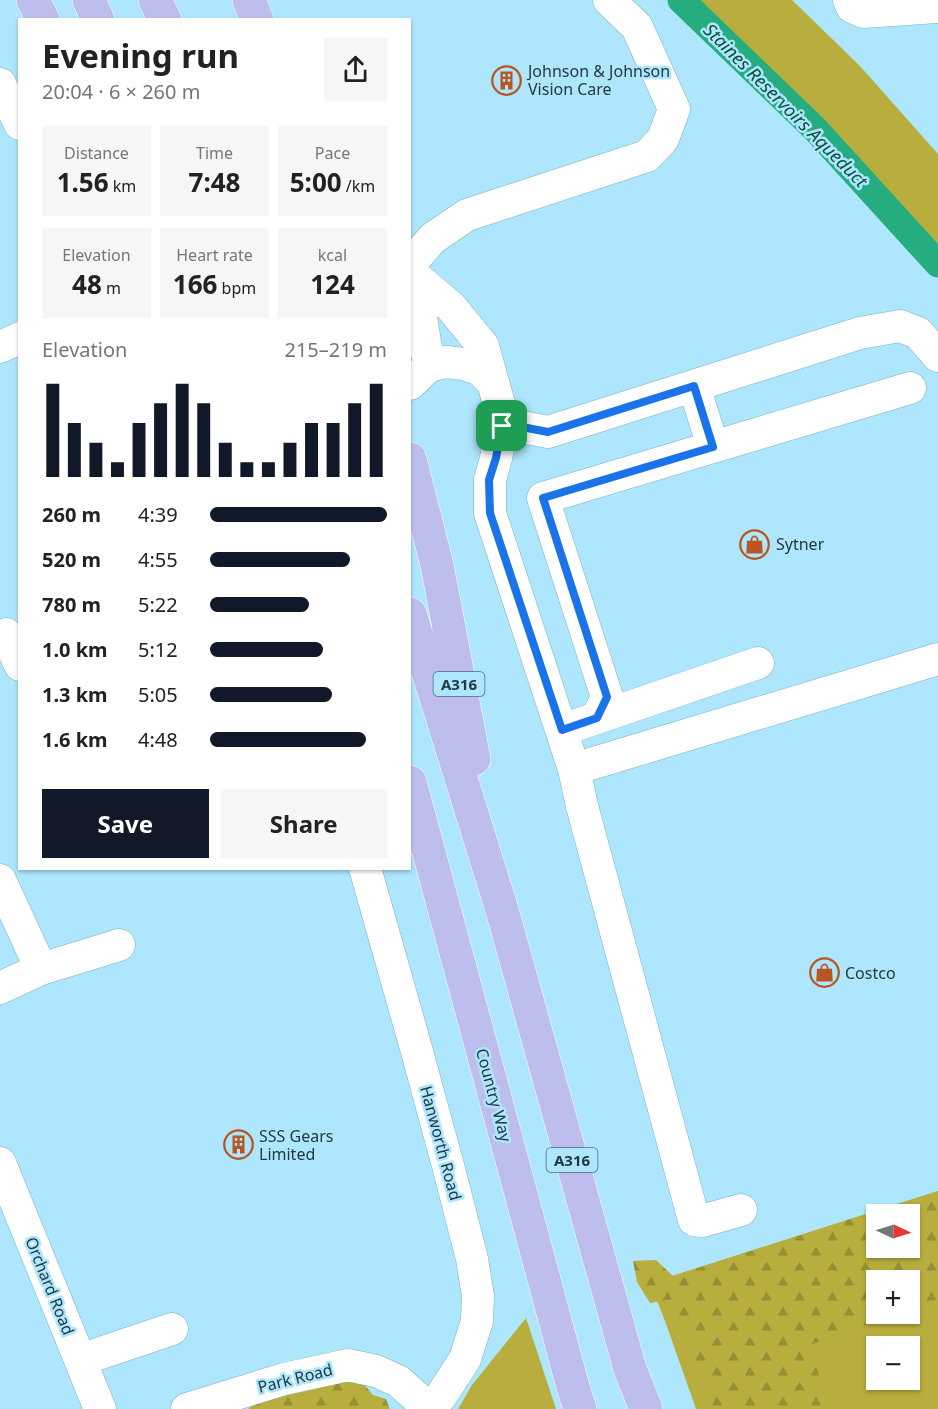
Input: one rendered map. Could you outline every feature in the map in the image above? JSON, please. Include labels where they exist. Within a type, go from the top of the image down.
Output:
[{"type":"highway","points":[[33,0],[43,18]]},
{"type":"highway","points":[[89,0],[97,18]]},
{"type":"highway","points":[[155,0],[164,18]]},
{"type":"highway","points":[[249,0],[256,18]]},
{"type":"highway","name":"A316","points":[[411,463],[437,566],[502,910]]},
{"type":"highway","name":"A316","points":[[411,617],[502,910],[630,1369],[646,1409]]},
{"type":"highway","name":"Country Way","points":[[411,786],[580,1409]]},
{"type":"street","points":[[493,382],[479,369],[446,362],[419,375],[411,271],[433,238],[467,214],[646,156],[663,139],[674,109],[637,27],[609,0]]},
{"type":"street","points":[[849,0],[852,7],[863,12],[938,7]]},
{"type":"street","points":[[0,84],[18,120]]},
{"type":"street","points":[[411,271],[451,307],[483,346],[502,415],[496,458],[489,480],[490,513],[574,769],[585,818],[694,1220],[702,1221],[741,1210]]},
{"type":"street","points":[[502,426],[517,426],[548,432],[861,333],[900,326],[918,333],[938,356]]},
{"type":"street","points":[[0,347],[18,339]]},
{"type":"street","points":[[694,386],[713,447]]},
{"type":"street","points":[[597,718],[607,697],[543,498],[910,388]]},
{"type":"street","points":[[8,632],[18,660]]},
{"type":"street","points":[[574,769],[938,659]]},
{"type":"street","points":[[562,730],[758,663]]},
{"type":"street","name":"Hanworth Road","points":[[366,870],[450,1173],[472,1259],[478,1296],[477,1321],[465,1359],[441,1396],[429,1408]]},
{"type":"street","points":[[0,880],[41,969]]},
{"type":"street","points":[[0,988],[41,969],[119,945]]},
{"type":"street","name":"Orchard Road","points":[[0,1163],[100,1409]]},
{"type":"street","points":[[80,1360],[172,1329]]},
{"type":"street","name":"Park Road","points":[[187,1409],[284,1379],[348,1365],[376,1371],[398,1381],[429,1408]]},
{"type":"green space","points":[[681,0],[792,0],[859,65],[938,154],[938,264],[815,129]]},
{"type":"green space","points":[[938,1191],[938,1409],[696,1409],[650,1283],[866,1214],[866,1258],[920,1258],[920,1204],[897,1204]]},
{"type":"green space","points":[[938,1191],[938,1299],[920,1305],[920,1270],[866,1270],[866,1324],[868,1324],[810,1345],[829,1409],[713,1409],[673,1299],[650,1303],[637,1282],[633,1261],[656,1260],[673,1276],[866,1214],[866,1258],[920,1258],[920,1204],[897,1204]]},
{"type":"green space","points":[[526,1318],[556,1409],[458,1409],[472,1385]]},
{"type":"green space","points":[[348,1365],[373,1395],[386,1399],[390,1409],[248,1409],[284,1379]]},
{"type":"waterway","name":"Staines Reservoirs Aqueduct","points":[[681,0],[815,129],[938,264]]},
{"type":"place","name":"Johnson & Johnson Vision Care","points":[[507,80]]},
{"type":"place","name":"Sytner","points":[[755,544]]},
{"type":"place","name":"Costco","points":[[824,973]]},
{"type":"place","name":"SSS Gears Limited","points":[[238,1145]]},
{"type":"route","points":[[694,386],[713,447],[543,498],[607,697],[597,718],[562,730],[490,513],[489,480],[502,426],[517,426],[548,432],[694,386]]}]
